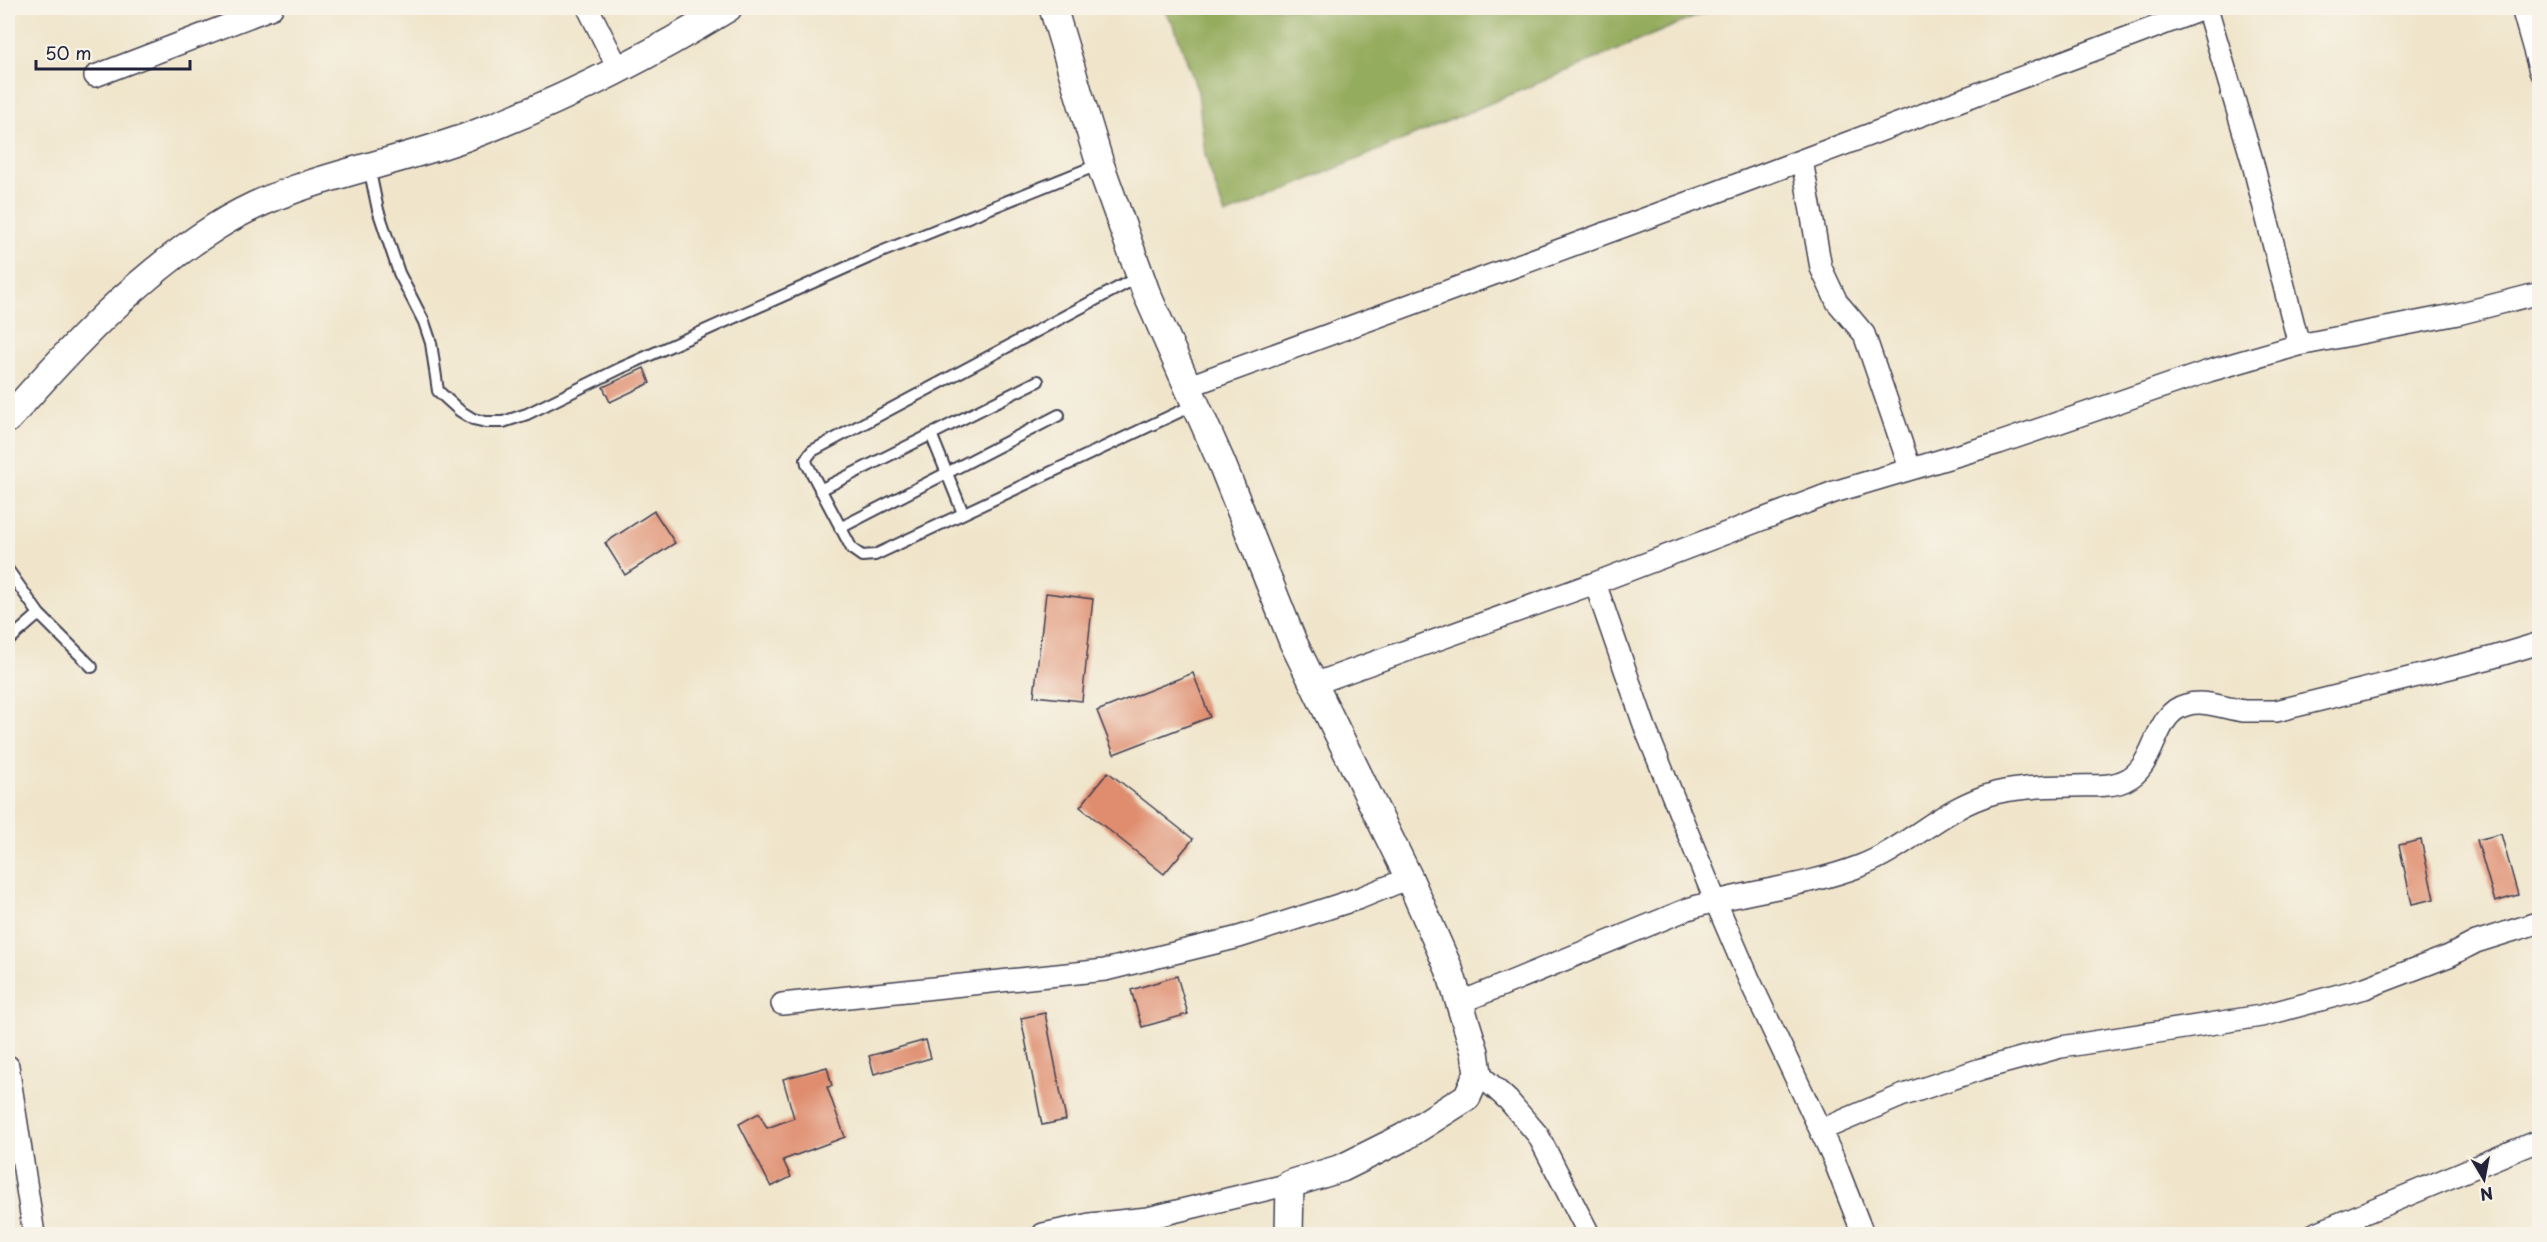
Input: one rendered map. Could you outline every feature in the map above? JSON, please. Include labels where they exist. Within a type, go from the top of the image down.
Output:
[{"type":"street","points":[[95,76],[272,8]]},
{"type":"street","points":[[588,8],[618,69]]},
{"type":"street","points":[[8,419],[136,285],[218,226],[280,193],[472,135],[618,69],[728,8]]},
{"type":"street","points":[[1043,1234],[1090,1224],[1148,1218],[1290,1184],[1342,1168],[1404,1137],[1467,1097],[1478,1072],[1475,1052],[1449,969],[1408,878],[1293,642],[1193,395],[1140,276],[1100,164],[1053,8]]},
{"type":"street","points":[[1193,395],[1802,160],[2206,8],[2252,160],[2299,345]]},
{"type":"street","points":[[2522,8],[2540,72]]},
{"type":"street","points":[[1802,160],[1821,268],[1837,302],[1864,334],[1910,468]]},
{"type":"street","points":[[1314,684],[1594,583],[1834,492],[2000,443],[2210,371],[2299,345],[2458,314],[2540,293]]},
{"type":"street","points":[[1594,583],[1646,730],[1715,900],[1821,1130],[1863,1234]]},
{"type":"street","points":[[1459,1003],[1715,900],[1772,890],[1859,866],[1889,853],[1925,826],[1970,801],[1997,793],[2033,787],[2110,785],[2128,780],[2141,767],[2172,710],[2187,704],[2205,703],[2243,711],[2276,711],[2490,658],[2540,643]]},
{"type":"street","points":[[782,1004],[1105,970],[1239,937],[1360,898],[1408,878]]},
{"type":"street","points":[[1821,1130],[1901,1096],[1981,1069],[2061,1047],[2261,1016],[2365,988],[2449,956],[2476,942],[2540,922]]},
{"type":"street","points":[[8,1066],[34,1234]]},
{"type":"street","points":[[1478,1072],[1508,1100],[1538,1135],[1589,1234]]},
{"type":"street","points":[[2314,1234],[2540,1140]]},
{"type":"street","points":[[1289,1234],[1290,1184]]},
{"type":"lane","points":[[369,167],[378,210],[399,273],[424,322],[431,343],[438,391],[448,403],[472,419],[494,422],[527,414],[621,368],[881,252],[1100,164]]},
{"type":"lane","points":[[1140,276],[812,451],[806,459],[807,464],[852,549],[862,556],[875,555],[963,513],[1193,395]]},
{"type":"lane","points":[[820,490],[1038,381]]},
{"type":"lane","points":[[840,528],[1059,415]]},
{"type":"lane","points":[[931,434],[963,513]]},
{"type":"lane","points":[[8,570],[39,614],[92,667]]},
{"type":"lane","points":[[8,641],[39,614]]},
{"type":"green space","points":[[1162,8],[1716,8],[1225,215],[1205,155],[1198,92],[1174,25]]},
{"type":"building","points":[[644,368],[650,383],[610,402],[603,387]]},
{"type":"building","points":[[654,511],[675,543],[625,575],[605,543]]},
{"type":"building","points":[[1046,593],[1093,599],[1082,701],[1034,696]]},
{"type":"building","points":[[1193,673],[1210,717],[1114,754],[1097,711]]},
{"type":"building","points":[[1108,772],[1193,839],[1164,874],[1080,807]]},
{"type":"building","points":[[2501,834],[2518,895],[2495,902],[2477,840]]},
{"type":"building","points":[[2421,840],[2434,899],[2412,904],[2399,845]]},
{"type":"building","points":[[1177,976],[1188,1014],[1142,1027],[1131,990]]},
{"type":"building","points":[[1045,1013],[1066,1120],[1042,1125],[1021,1018]]},
{"type":"building","points":[[926,1040],[931,1058],[874,1074],[869,1056]]},
{"type":"building","points":[[827,1067],[832,1086],[827,1087],[845,1137],[783,1160],[791,1177],[771,1187],[739,1124],[759,1113],[767,1128],[794,1118],[783,1079]]}]
